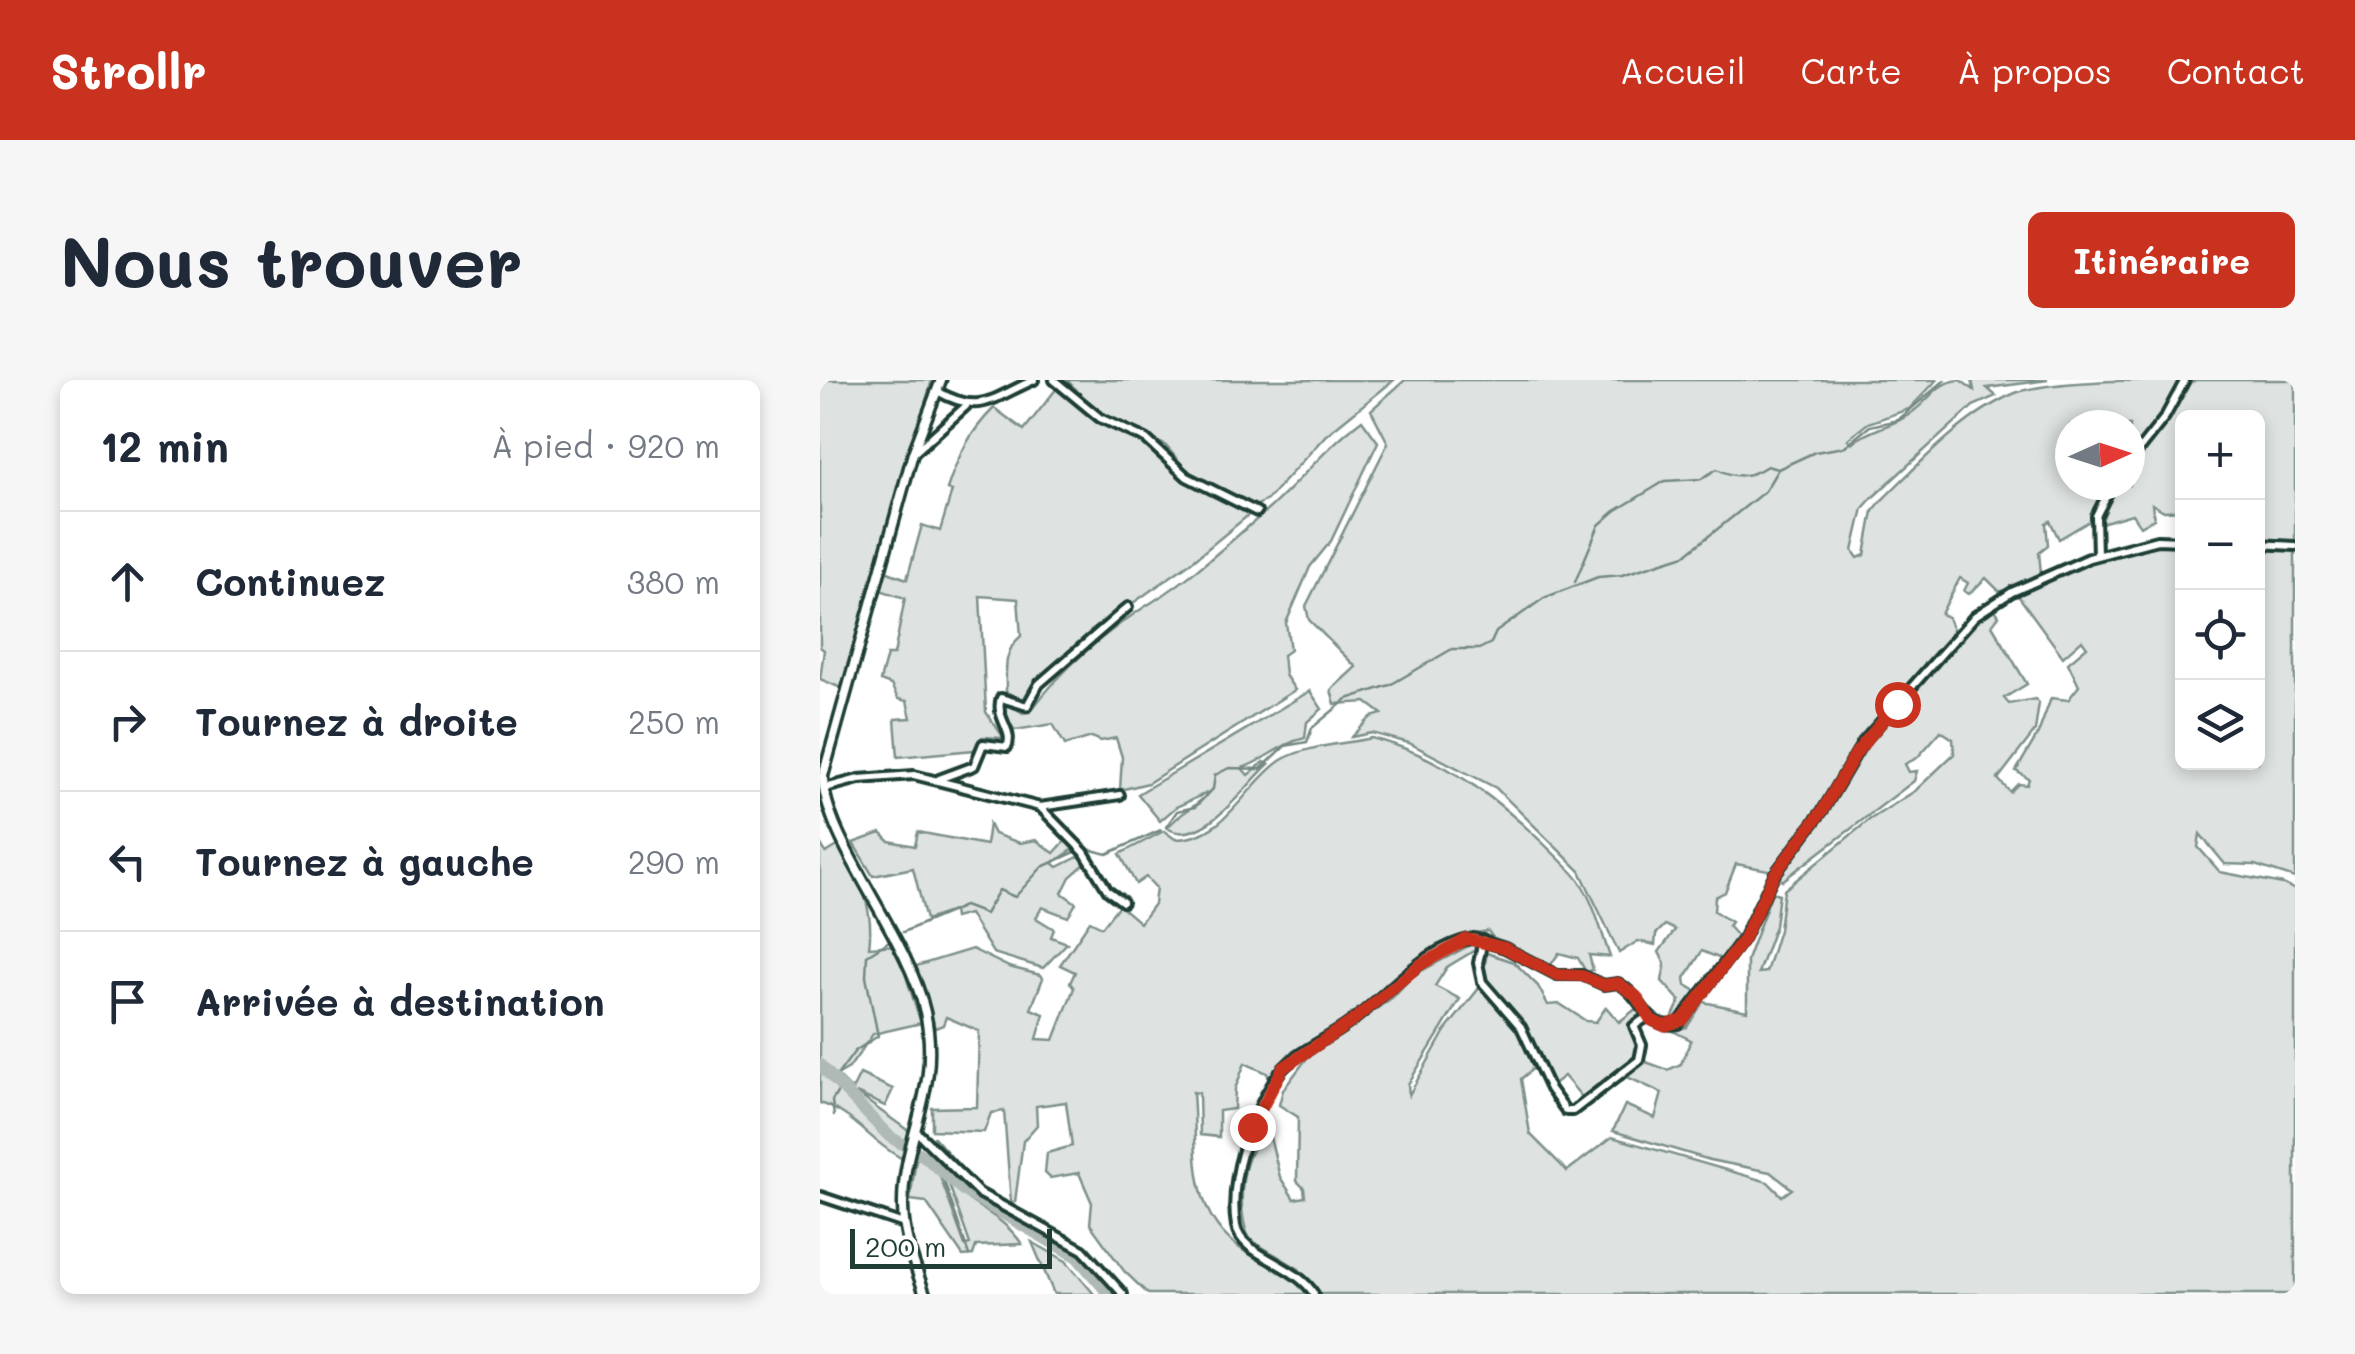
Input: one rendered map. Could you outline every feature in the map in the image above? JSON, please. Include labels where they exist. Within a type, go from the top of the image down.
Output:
[{"type":"main road","points":[[925,1294],[904,1224],[904,1182],[917,1137],[930,1060],[920,994],[902,945],[835,823],[824,788],[827,752],[913,453],[941,380]]},
{"type":"street","points":[[913,453],[966,406],[1034,380]]},
{"type":"street","points":[[1054,380],[1100,418],[1146,439],[1187,477],[1257,512]]},
{"type":"street","points":[[2145,441],[2186,380]]},
{"type":"street","points":[[936,390],[966,406]]},
{"type":"street","points":[[2096,555],[2096,516],[2104,500]]},
{"type":"street","points":[[1314,1294],[1287,1266],[1242,1242],[1236,1228],[1242,1153],[1274,1080],[1295,1058],[1350,1023],[1433,957],[1467,939],[1482,940],[1557,975],[1582,976],[1604,985],[1618,983],[1636,996],[1647,1017],[1664,1026],[1683,1020],[1743,940],[1774,875],[1823,810],[1863,742],[1975,616],[2012,592],[2096,555],[2157,540],[2175,541]]},
{"type":"street","points":[[2265,544],[2295,546]]},
{"type":"street","points":[[938,780],[974,766],[983,744],[1007,747],[1010,736],[998,709],[1001,698],[1027,706],[1038,684],[1128,608]]},
{"type":"street","points":[[824,788],[904,775],[1040,807],[1120,795]]},
{"type":"street","points":[[1040,807],[1082,850],[1108,891],[1123,902]]},
{"type":"street","points":[[1482,940],[1478,963],[1482,982],[1521,1027],[1550,1089],[1566,1112],[1573,1111],[1640,1060],[1642,1044],[1634,1026],[1647,1017]]},
{"type":"street","points":[[917,1137],[978,1193],[1084,1250],[1123,1294]]},
{"type":"street","points":[[820,1196],[904,1224]]},
{"type":"shaded area","points":[[820,380],[932,380],[841,688],[820,679],[824,650],[820,647]]},
{"type":"shaded area","points":[[1067,380],[1394,380],[1326,435],[1267,500],[1255,506],[1194,478],[1165,445],[1099,414]]},
{"type":"shaded area","points":[[1405,380],[1937,380],[1909,409],[1868,423],[1848,439],[1852,443],[1908,415],[1952,381],[1960,380],[1974,390],[1972,380],[2048,380],[1987,388],[1996,396],[1973,406],[1863,508],[1853,551],[1858,558],[1865,555],[1873,511],[1882,500],[1943,441],[1995,403],[2028,389],[2048,386],[2181,380],[2164,415],[2145,438],[2145,410],[2055,410],[2055,500],[2100,500],[2091,520],[2059,539],[2050,521],[2046,523],[2048,545],[2039,552],[2041,574],[2000,592],[1986,578],[1969,594],[1964,591],[1968,583],[1960,578],[1941,614],[1948,617],[1954,633],[1865,735],[1814,818],[1773,871],[1736,864],[1725,892],[1715,897],[1714,911],[1731,922],[1728,926],[1737,936],[1721,959],[1702,951],[1685,978],[1686,985],[1696,991],[1683,1015],[1671,1020],[1680,1001],[1662,981],[1665,964],[1659,952],[1675,930],[1665,925],[1656,934],[1655,945],[1638,941],[1619,953],[1580,871],[1496,788],[1409,743],[1372,733],[1352,737],[1371,717],[1382,714],[1366,702],[1335,704],[1331,690],[1356,667],[1309,620],[1306,606],[1388,443],[1371,410]]},
{"type":"shaded area","points":[[2196,380],[2295,380],[2295,543],[2265,541],[2265,410],[2175,410],[2175,510],[2164,511],[2152,504],[2154,519],[2140,526],[2132,514],[2101,523],[2110,500],[2145,500],[2145,443],[2187,384]]},
{"type":"shaded area","points":[[1057,388],[1092,418],[1138,437],[1190,482],[1251,513],[1190,563],[1086,636],[1034,681],[1023,700],[1006,692],[1008,655],[1021,636],[1018,599],[980,596],[986,712],[1004,738],[982,737],[974,750],[898,757],[895,719],[911,718],[907,701],[898,699],[891,685],[880,681],[887,655],[894,655],[905,598],[880,590],[885,571],[907,579],[922,525],[940,531],[955,466],[985,417],[994,408],[1024,430]]},
{"type":"shaded area","points":[[1362,420],[1378,442],[1331,541],[1310,567],[1286,623],[1290,650],[1283,655],[1285,675],[1295,690],[1148,783],[1120,790],[1122,757],[1116,738],[1101,741],[1092,737],[1065,745],[1053,724],[1015,730],[1005,718],[1005,702],[1023,713],[1030,712],[1089,648],[1209,560]]},
{"type":"shaded area","points":[[2159,544],[2175,545],[2175,770],[2265,770],[2265,547],[2295,549],[2295,878],[2255,865],[2225,864],[2200,834],[2198,847],[2220,872],[2283,884],[2295,890],[2295,1294],[1319,1294],[1299,1269],[1249,1239],[1242,1185],[1249,1157],[1263,1135],[1270,1137],[1280,1177],[1294,1199],[1305,1197],[1304,1188],[1297,1181],[1298,1117],[1279,1105],[1283,1090],[1307,1058],[1393,997],[1412,976],[1474,943],[1475,950],[1447,967],[1435,986],[1460,999],[1408,1084],[1409,1095],[1445,1031],[1480,987],[1517,1027],[1537,1065],[1521,1079],[1530,1134],[1567,1171],[1612,1137],[1768,1182],[1782,1196],[1792,1189],[1770,1172],[1710,1160],[1613,1131],[1625,1105],[1655,1118],[1662,1093],[1627,1077],[1646,1062],[1668,1070],[1681,1064],[1691,1040],[1671,1030],[1687,1027],[1703,1002],[1747,1011],[1747,960],[1772,892],[1779,894],[1775,926],[1758,973],[1766,972],[1779,930],[1784,890],[1869,820],[1915,791],[1954,754],[1953,739],[1941,731],[1917,758],[1905,764],[1909,772],[1917,771],[1914,781],[1782,881],[1779,878],[1871,739],[1957,639],[1993,606],[1999,616],[1992,625],[2027,684],[2004,698],[2009,704],[2035,699],[2039,703],[2035,731],[1998,779],[2010,792],[2018,784],[2027,785],[2029,779],[2016,771],[2038,734],[2051,698],[2068,700],[2079,686],[2068,663],[2087,647],[2082,640],[2063,657],[2017,594],[2095,560]]},
{"type":"shaded area","points":[[1310,691],[1322,709],[1307,722],[1305,738],[1242,768],[1248,775],[1264,762],[1269,764],[1209,823],[1181,832],[1167,828],[1211,791],[1176,807],[1160,821],[1138,794]]},
{"type":"shaded area","points":[[1372,738],[1402,747],[1456,774],[1529,830],[1580,881],[1610,957],[1589,955],[1593,970],[1586,972],[1578,958],[1559,953],[1550,966],[1493,938],[1488,931],[1462,936],[1426,954],[1349,1017],[1289,1054],[1269,1079],[1267,1073],[1245,1063],[1235,1089],[1234,1109],[1219,1111],[1219,1137],[1200,1135],[1199,1093],[1193,1092],[1196,1162],[1206,1205],[1216,1224],[1231,1241],[1290,1276],[1309,1294],[1148,1294],[1124,1271],[1090,1224],[1092,1203],[1079,1173],[1050,1178],[1045,1173],[1047,1153],[1072,1146],[1066,1102],[1036,1106],[1037,1125],[1023,1141],[1015,1202],[1011,1203],[1004,1111],[991,1113],[984,1132],[932,1130],[932,1108],[977,1107],[979,1031],[946,1017],[943,1025],[935,1028],[916,966],[972,949],[1009,967],[1040,975],[1043,978],[1031,1009],[1044,1014],[1037,1039],[1054,1040],[1074,988],[1070,983],[1075,972],[1060,965],[1090,921],[1102,927],[1119,905],[1140,923],[1154,904],[1156,888],[1146,877],[1136,884],[1120,854],[1164,831],[1175,839],[1208,830],[1267,772],[1289,756]]},
{"type":"shaded area","points":[[989,824],[994,834],[1020,843],[1036,840],[1054,853],[1066,840],[1075,848],[1053,863],[1058,867],[1082,855],[1087,862],[1070,877],[1062,893],[1076,903],[1068,917],[1042,907],[1036,918],[1054,929],[1051,937],[1067,943],[1043,968],[993,953],[969,914],[954,918],[953,911],[926,920],[913,868],[873,876],[853,843],[881,833],[889,841],[915,846],[918,832],[986,845]]},
{"type":"shaded area","points":[[820,843],[826,853],[841,844],[867,906],[869,947],[896,945],[921,1023],[873,1034],[849,1068],[837,1075],[852,1090],[860,1074],[893,1089],[885,1106],[856,1093],[910,1132],[903,1159],[843,1114],[820,1103]]},
{"type":"shaded area","points":[[1487,953],[1514,962],[1538,986],[1548,1005],[1560,1004],[1586,1021],[1596,1022],[1606,1007],[1619,1022],[1637,1008],[1640,1014],[1629,1024],[1637,1045],[1635,1058],[1582,1097],[1564,1076],[1552,1085],[1525,1024],[1483,975]]},
{"type":"shaded area","points":[[922,1158],[938,1171],[965,1245],[970,1244],[946,1176],[963,1196],[1003,1223],[1022,1244],[976,1246],[973,1255],[963,1256],[926,1202],[910,1200],[916,1159]]},
{"type":"shaded area","points":[[1032,1242],[1066,1261],[1094,1294],[1054,1294]]},
{"type":"waterway","points":[[1166,827],[1177,811],[1195,807],[1213,789],[1215,775],[1229,768],[1261,769],[1285,746],[1307,742],[1312,728],[1347,699],[1390,685],[1452,649],[1479,649],[1491,643],[1496,632],[1544,598],[1598,577],[1622,575],[1685,555],[1765,491],[1778,469],[1815,452],[1844,447],[1870,426],[1898,420],[1945,380]]},
{"type":"waterway","points":[[1575,582],[1599,525],[1665,481],[1701,479],[1717,469],[1742,475],[1767,466],[1777,469]]},
{"type":"waterway","points":[[903,932],[964,906],[985,914],[999,890],[1015,897],[1042,867],[1084,848],[1107,854],[1161,830]]},
{"type":"waterway","points":[[833,1081],[855,1051],[878,1036],[866,977],[867,955],[891,940]]},
{"type":"waterway","points":[[820,1065],[890,1137],[924,1156],[964,1191],[1077,1257],[1109,1294]]},
{"type":"waterway","points":[[834,1116],[832,1101],[840,1088]]},
{"type":"waterway","points":[[934,1137],[979,1188]]},
{"type":"waterway","points":[[940,1169],[969,1255]]},
{"type":"route","points":[[1252,1127],[1283,1068],[1350,1023],[1420,965],[1467,939],[1505,948],[1557,975],[1576,974],[1604,985],[1618,983],[1632,991],[1651,1020],[1664,1026],[1678,1024],[1728,962],[1753,922],[1774,875],[1823,810],[1870,733],[1897,704]]}]
